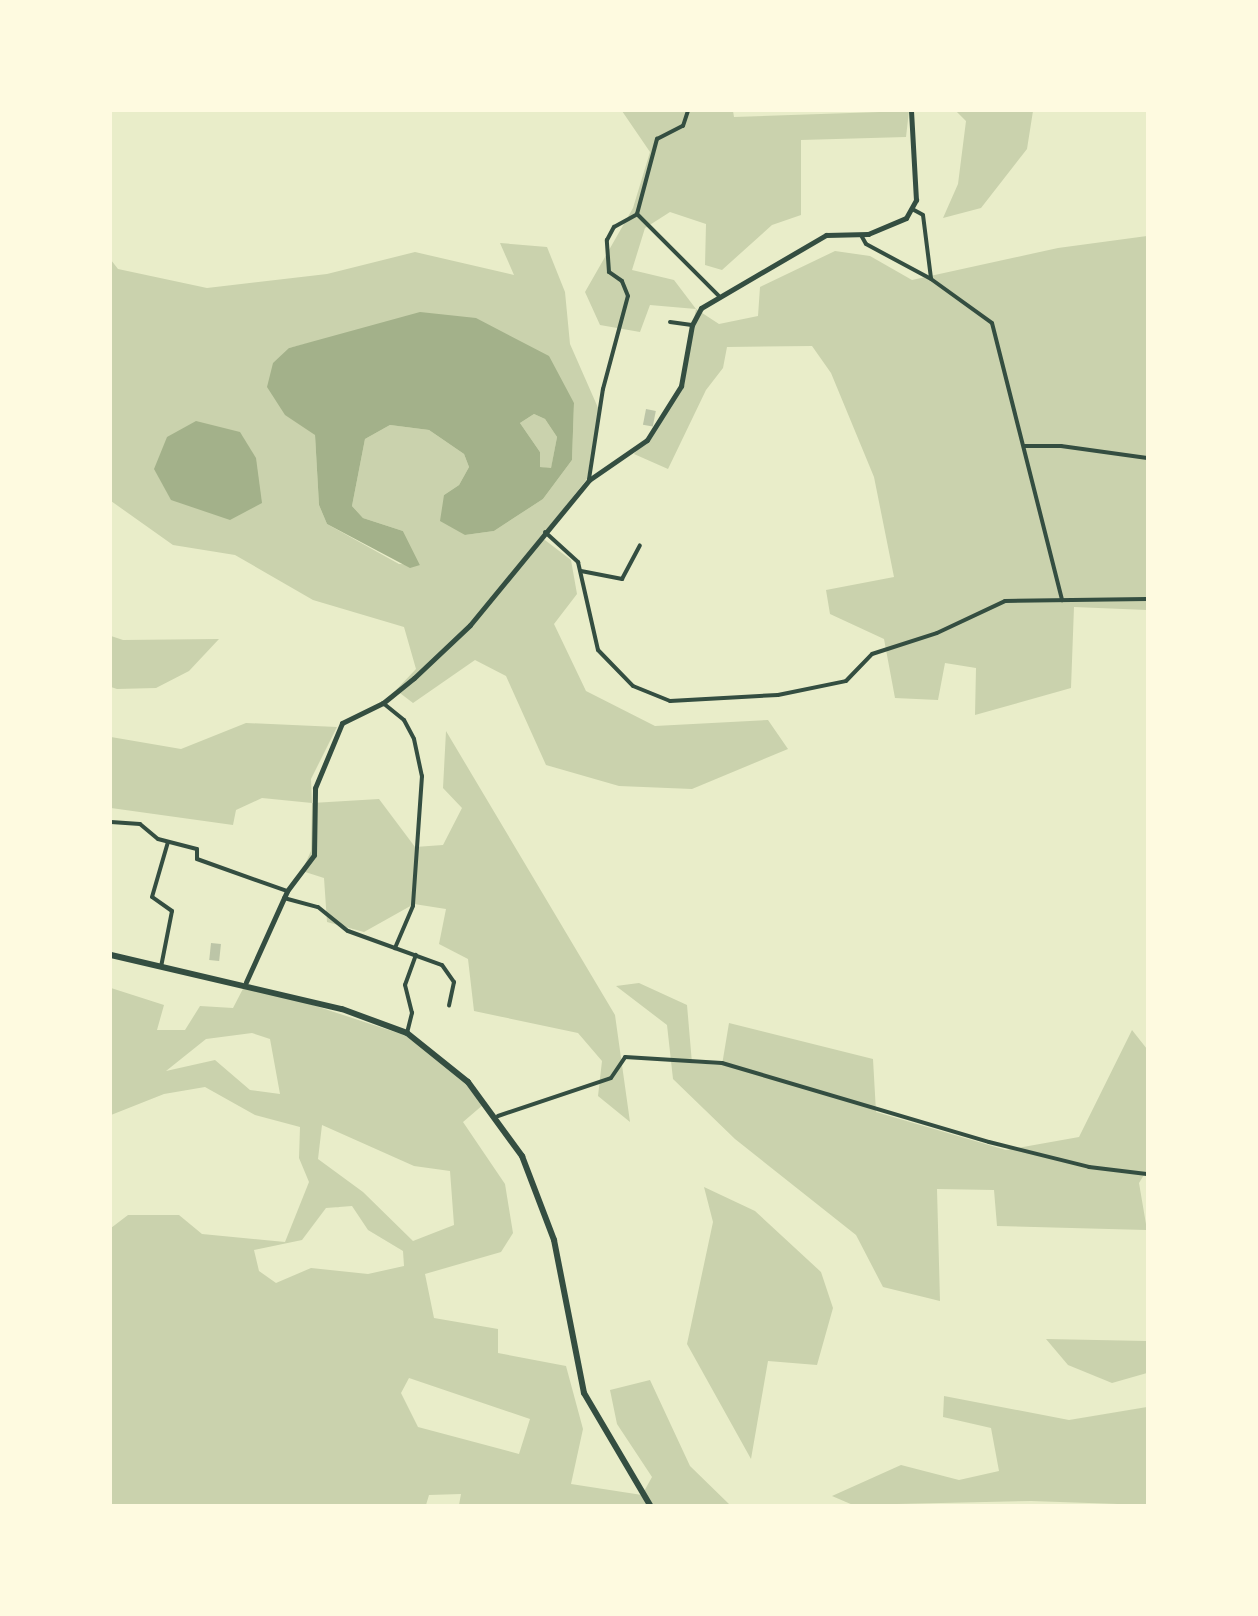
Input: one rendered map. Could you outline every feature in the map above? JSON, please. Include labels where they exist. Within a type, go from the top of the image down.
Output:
[{"type":"main road","points":[[111,955],[161,967],[246,982],[407,1033],[436,1052],[498,1116],[522,1156],[554,1240],[584,1392],[650,1505]]},
{"type":"street","points":[[589,480],[603,389],[628,296],[622,280],[609,272],[607,240],[614,226],[637,214],[657,139],[683,126],[688,111]]},
{"type":"street","points":[[911,111],[914,210]]},
{"type":"street","points":[[246,982],[283,898],[314,855],[315,788],[331,739],[342,723],[383,703],[470,624],[589,480],[638,447],[660,423],[681,386],[692,325],[701,308],[718,295],[826,235],[861,235],[894,226],[914,210]]},
{"type":"street","points":[[914,210],[923,215],[931,279]]},
{"type":"street","points":[[637,214],[718,295]]},
{"type":"street","points":[[861,235],[884,256],[931,279],[992,323],[1062,600]]},
{"type":"street","points":[[670,322],[692,325]]},
{"type":"street","points":[[1024,446],[1082,448],[1147,459]]},
{"type":"street","points":[[545,531],[567,549],[581,571],[598,650],[633,686],[670,701],[778,695],[846,681],[872,654],[900,640],[937,633],[1005,601],[1147,599]]},
{"type":"street","points":[[581,571],[622,579],[640,545]]},
{"type":"street","points":[[383,703],[404,720],[414,739],[422,776],[414,897],[395,948]]},
{"type":"street","points":[[111,822],[140,824],[168,842],[197,849],[196,859],[287,891]]},
{"type":"street","points":[[161,967],[172,911],[152,897],[168,842]]},
{"type":"street","points":[[283,898],[318,907],[348,931],[416,955],[450,972],[454,982],[449,1005]]},
{"type":"street","points":[[407,1033],[412,1013],[405,985],[416,955]]},
{"type":"street","points":[[498,1116],[611,1078],[626,1057],[722,1063],[989,1142],[1089,1167],[1147,1174]]},
{"type":"shaded area","points":[[622,111],[733,111],[734,117],[909,111],[906,137],[801,140],[801,215],[772,225],[722,270],[705,265],[706,224],[670,212],[645,228],[632,270],[674,280],[696,309],[650,305],[640,332],[600,325],[585,292],[633,208],[650,152]]},
{"type":"shaded area","points":[[956,111],[1033,111],[1027,149],[981,208],[943,218],[958,184],[966,121]]},
{"type":"shaded area","points":[[1147,236],[1147,610],[1074,607],[1071,688],[975,715],[976,668],[945,663],[938,700],[895,698],[884,639],[830,614],[826,590],[894,577],[874,477],[831,373],[812,346],[727,347],[723,368],[706,390],[668,469],[634,454],[665,417],[681,386],[696,309],[719,324],[758,316],[760,287],[835,251],[870,256],[912,280],[1058,248]]},
{"type":"shaded area","points":[[500,243],[547,247],[565,292],[570,344],[599,410],[587,479],[541,537],[571,560],[577,594],[554,624],[586,691],[655,726],[768,720],[788,749],[692,789],[619,786],[546,765],[506,676],[475,660],[413,703],[396,690],[416,669],[404,627],[313,600],[235,555],[173,545],[111,501],[111,260],[118,269],[207,288],[327,274],[415,252],[514,275]],"holes":[[[338,336],[574,403],[572,460],[543,499],[494,531],[465,535],[444,495],[459,485],[469,467],[464,454],[429,430],[390,425],[365,439],[352,506],[363,518],[403,531],[420,565],[399,564],[327,524],[319,505],[315,435],[289,348]]]},
{"type":"shaded area","points":[[420,312],[476,318],[549,356],[574,403],[572,460],[543,499],[494,531],[465,535],[440,521],[444,495],[459,485],[469,467],[464,454],[429,430],[390,425],[365,439],[352,506],[363,518],[403,531],[420,565],[410,568],[327,524],[319,505],[315,435],[285,415],[267,387],[273,363],[289,348]],"holes":[[[534,414],[545,419],[557,437],[551,468],[540,467],[540,452],[520,423]]]},
{"type":"shaded area","points":[[534,414],[545,419],[557,437],[551,469],[540,467],[540,452],[520,423]]},
{"type":"shaded area","points":[[196,421],[240,432],[256,458],[262,503],[230,520],[171,500],[154,469],[167,437]]},
{"type":"shaded area","points":[[111,636],[123,640],[219,639],[189,671],[156,688],[117,689],[111,687]]},
{"type":"shaded area","points":[[246,723],[337,727],[311,779],[312,803],[262,798],[236,810],[233,825],[111,808],[111,737],[181,749]]},
{"type":"shaded area","points":[[446,731],[615,1015],[630,1122],[598,1096],[602,1061],[578,1033],[474,1011],[468,959],[439,944],[446,909],[414,904],[364,932],[327,922],[324,878],[302,871],[311,851],[312,803],[379,799],[415,847],[443,845],[462,808],[443,788]]},
{"type":"shaded area","points":[[246,983],[407,1036],[450,1067],[484,1104],[463,1122],[505,1184],[513,1233],[501,1252],[425,1274],[434,1318],[498,1329],[498,1353],[566,1366],[583,1429],[571,1484],[642,1495],[652,1477],[617,1424],[610,1390],[650,1380],[690,1466],[730,1505],[459,1505],[461,1494],[429,1495],[426,1505],[111,1505],[111,1228],[128,1215],[179,1215],[202,1234],[285,1242],[309,1182],[299,1158],[300,1127],[255,1115],[205,1087],[164,1094],[111,1115],[111,988],[164,1005],[157,1030],[185,1030],[200,1006],[233,1008]],"holes":[[[252,1033],[270,1039],[280,1094],[250,1090],[215,1060],[166,1071],[206,1039]],[[322,1125],[414,1166],[450,1171],[454,1225],[413,1241],[363,1192],[318,1159]],[[352,1206],[368,1230],[403,1251],[404,1266],[368,1274],[311,1268],[276,1283],[259,1271],[254,1250],[302,1240],[326,1208]],[[409,1378],[530,1419],[519,1454],[418,1427],[401,1393]]]},
{"type":"shaded area","points":[[639,983],[687,1005],[692,1063],[722,1065],[729,1023],[873,1059],[876,1112],[1006,1150],[1079,1137],[1132,1030],[1147,1049],[1147,1170],[1139,1183],[1147,1230],[1147,1278],[1146,1230],[997,1226],[994,1190],[937,1189],[940,1301],[883,1287],[856,1235],[735,1139],[673,1079],[667,1025],[616,986]]},
{"type":"shaded area","points":[[704,1187],[755,1211],[821,1272],[833,1308],[817,1365],[768,1361],[751,1459],[687,1344],[713,1222]]},
{"type":"shaded area","points":[[1046,1339],[1147,1341],[1147,1373],[1112,1383],[1068,1365]]},
{"type":"shaded area","points":[[944,1396],[1069,1420],[1147,1407],[1147,1505],[1031,1501],[853,1505],[832,1496],[901,1465],[959,1480],[999,1471],[991,1428],[943,1417]]},
{"type":"building","points":[[646,409],[656,411],[653,427],[643,425]]},
{"type":"building","points":[[211,943],[221,944],[219,961],[209,960]]}]
